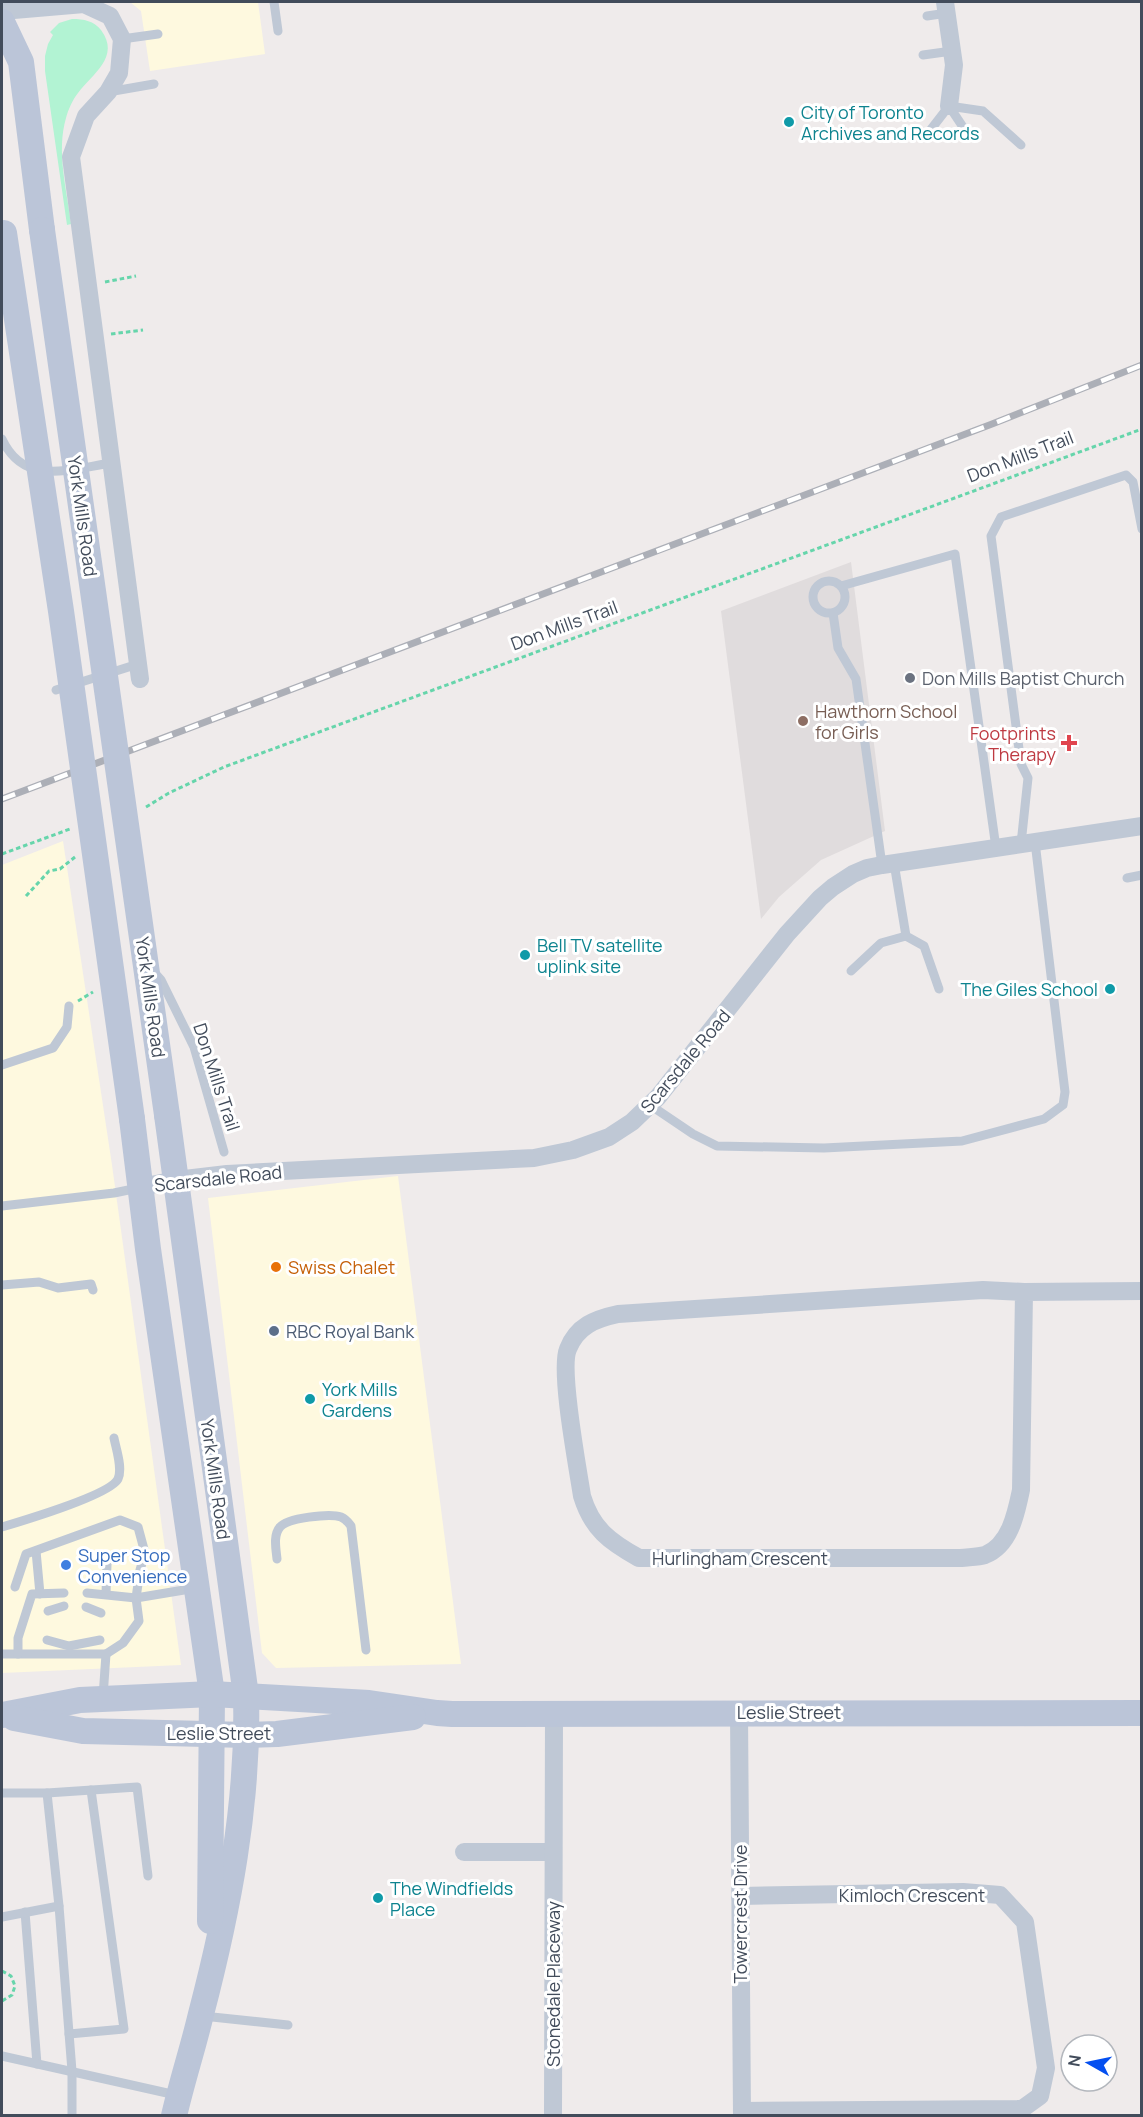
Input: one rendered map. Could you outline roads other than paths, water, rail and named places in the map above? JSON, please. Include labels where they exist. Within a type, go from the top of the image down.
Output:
[{"type":"main road","name":"York Mills Road","points":[[2,22],[21,62],[42,230],[167,1115],[246,1696],[247,1735],[234,1859],[211,1976],[176,2106]]},
{"type":"main road","name":"York Mills Road","points":[[3,225],[61,611],[212,1694],[211,1976]]},
{"type":"main road","name":"Leslie Street","points":[[2,1715],[80,1700],[212,1694],[369,1702],[437,1713],[554,1715],[739,1712],[1142,1713]]},
{"type":"main road","name":"Leslie Street","points":[[2,1715],[82,1731],[247,1735],[372,1723],[437,1713]]},
{"type":"street","points":[[2,11],[84,4],[110,16],[122,39]]},
{"type":"street","points":[[946,7],[954,65],[949,106]]},
{"type":"street","name":"York Mills Road","points":[[122,39],[119,73],[108,92],[86,116],[71,157],[139,672]]},
{"type":"street","name":"Scarsdale Road","points":[[141,1187],[176,1180],[261,1172],[540,1158],[573,1150],[609,1137],[632,1122],[650,1105],[680,1072],[781,941],[820,898],[853,874],[888,864],[1142,826]]},
{"type":"street","name":"Hurlingham Crescent","points":[[1024,1292],[1021,1490],[1016,1518],[1000,1544],[986,1555],[961,1558],[639,1558],[618,1547],[602,1533],[587,1512],[582,1496],[567,1391],[566,1352],[574,1337],[584,1326],[598,1318],[618,1314],[983,1290],[1142,1291]]},
{"type":"street","name":"Towercrest Drive","points":[[739,1712],[742,2113]]},
{"type":"street","name":"Stonedale Placeway","points":[[553,2115],[554,1715]]},
{"type":"street","points":[[464,1852],[552,1852]]},
{"type":"street","name":"Kimloch Crescent","points":[[740,1896],[963,1892],[1000,1895],[1025,1922],[1047,2068],[1040,2096],[1022,2109],[742,2113]]},
{"type":"lane","points":[[274,2],[278,31]]},
{"type":"lane","points":[[927,16],[946,7]]},
{"type":"lane","points":[[122,39],[158,34]]},
{"type":"lane","points":[[923,55],[952,51]]},
{"type":"lane","points":[[108,92],[154,84]]},
{"type":"lane","points":[[949,106],[969,136]]},
{"type":"lane","points":[[925,137],[949,106]]},
{"type":"lane","points":[[949,106],[982,111],[1021,145]]},
{"type":"lane","points":[[2,439],[14,458],[30,469],[50,472],[111,463]]},
{"type":"lane","points":[[650,1105],[693,1134],[717,1146],[824,1148],[962,1141],[1044,1119],[1063,1105],[1065,1092],[1028,843],[1028,778],[1021,764],[991,536],[1001,517],[1126,475],[1133,482],[1142,529]]},
{"type":"lane","points":[[842,586],[844,603],[833,613],[817,609],[813,603],[813,591],[820,583],[831,581],[842,586],[955,554],[996,848]]},
{"type":"lane","points":[[833,613],[838,648],[856,680],[888,864],[906,936]]},
{"type":"lane","points":[[56,690],[139,672]]},
{"type":"lane","name":"Don Mills Trail","points":[[118,815],[140,957],[161,980],[194,1047],[224,1152]]},
{"type":"lane","points":[[1127,878],[1142,875]]},
{"type":"lane","points":[[851,971],[881,943],[906,936],[924,946],[939,989]]},
{"type":"lane","points":[[2,1065],[53,1048],[67,1027],[69,1006]]},
{"type":"lane","points":[[2,1206],[114,1193],[141,1187]]},
{"type":"lane","points":[[2,1285],[39,1282],[58,1288],[91,1284],[93,1290]]},
{"type":"lane","points":[[2,1527],[62,1508],[110,1487],[117,1481],[120,1472],[114,1438]]},
{"type":"lane","points":[[277,1559],[276,1537],[279,1528],[286,1521],[326,1516],[340,1516],[347,1520],[351,1526],[366,1650]]},
{"type":"lane","points":[[15,1587],[26,1554],[120,1520],[138,1527],[145,1553],[136,1598],[139,1621],[123,1643],[105,1653],[67,1647],[47,1640]]},
{"type":"lane","points":[[36,1551],[40,1593]]},
{"type":"lane","points":[[106,1594],[107,1564]]},
{"type":"lane","points":[[87,1593],[136,1598],[196,1588]]},
{"type":"lane","points":[[18,1654],[18,1638],[32,1594],[64,1593]]},
{"type":"lane","points":[[48,1611],[64,1606]]},
{"type":"lane","points":[[86,1607],[101,1614]]},
{"type":"lane","points":[[67,1647],[84,1640]]},
{"type":"lane","points":[[2,1654],[18,1654],[100,1640]]},
{"type":"lane","points":[[103,1699],[105,1653]]},
{"type":"lane","points":[[2,1793],[48,1793],[137,1787],[148,1876]]},
{"type":"lane","points":[[69,2034],[124,2029],[91,1790]]},
{"type":"lane","points":[[48,1793],[72,2071],[72,2115]]},
{"type":"lane","points":[[2,1917],[59,1906]]},
{"type":"lane","points":[[25,1912],[37,2064]]},
{"type":"lane","points":[[201,2016],[288,2025]]},
{"type":"lane","points":[[2,2056],[72,2071],[176,2106]]},
{"type":"railway","points":[[2,799],[1142,365]]},
{"type":"place","name":"City of Toronto Archives and Records","points":[[789,122]]},
{"type":"place","name":"Don Mills Baptist Church","points":[[910,678]]},
{"type":"place","name":"Hawthorn School for Girls","points":[[803,721]]},
{"type":"place","name":"Footprints Therapy","points":[[1069,743]]},
{"type":"place","name":"Bell TV satellite uplink site","points":[[525,955]]},
{"type":"place","name":"The Giles School","points":[[1110,989]]},
{"type":"place","name":"Swiss Chalet","points":[[276,1267]]},
{"type":"place","name":"RBC Royal Bank","points":[[274,1331]]},
{"type":"place","name":"York Mills Gardens","points":[[310,1399]]},
{"type":"place","name":"Super Stop Convenience","points":[[66,1565]]},
{"type":"place","name":"The Windfields Place","points":[[378,1898]]}]
